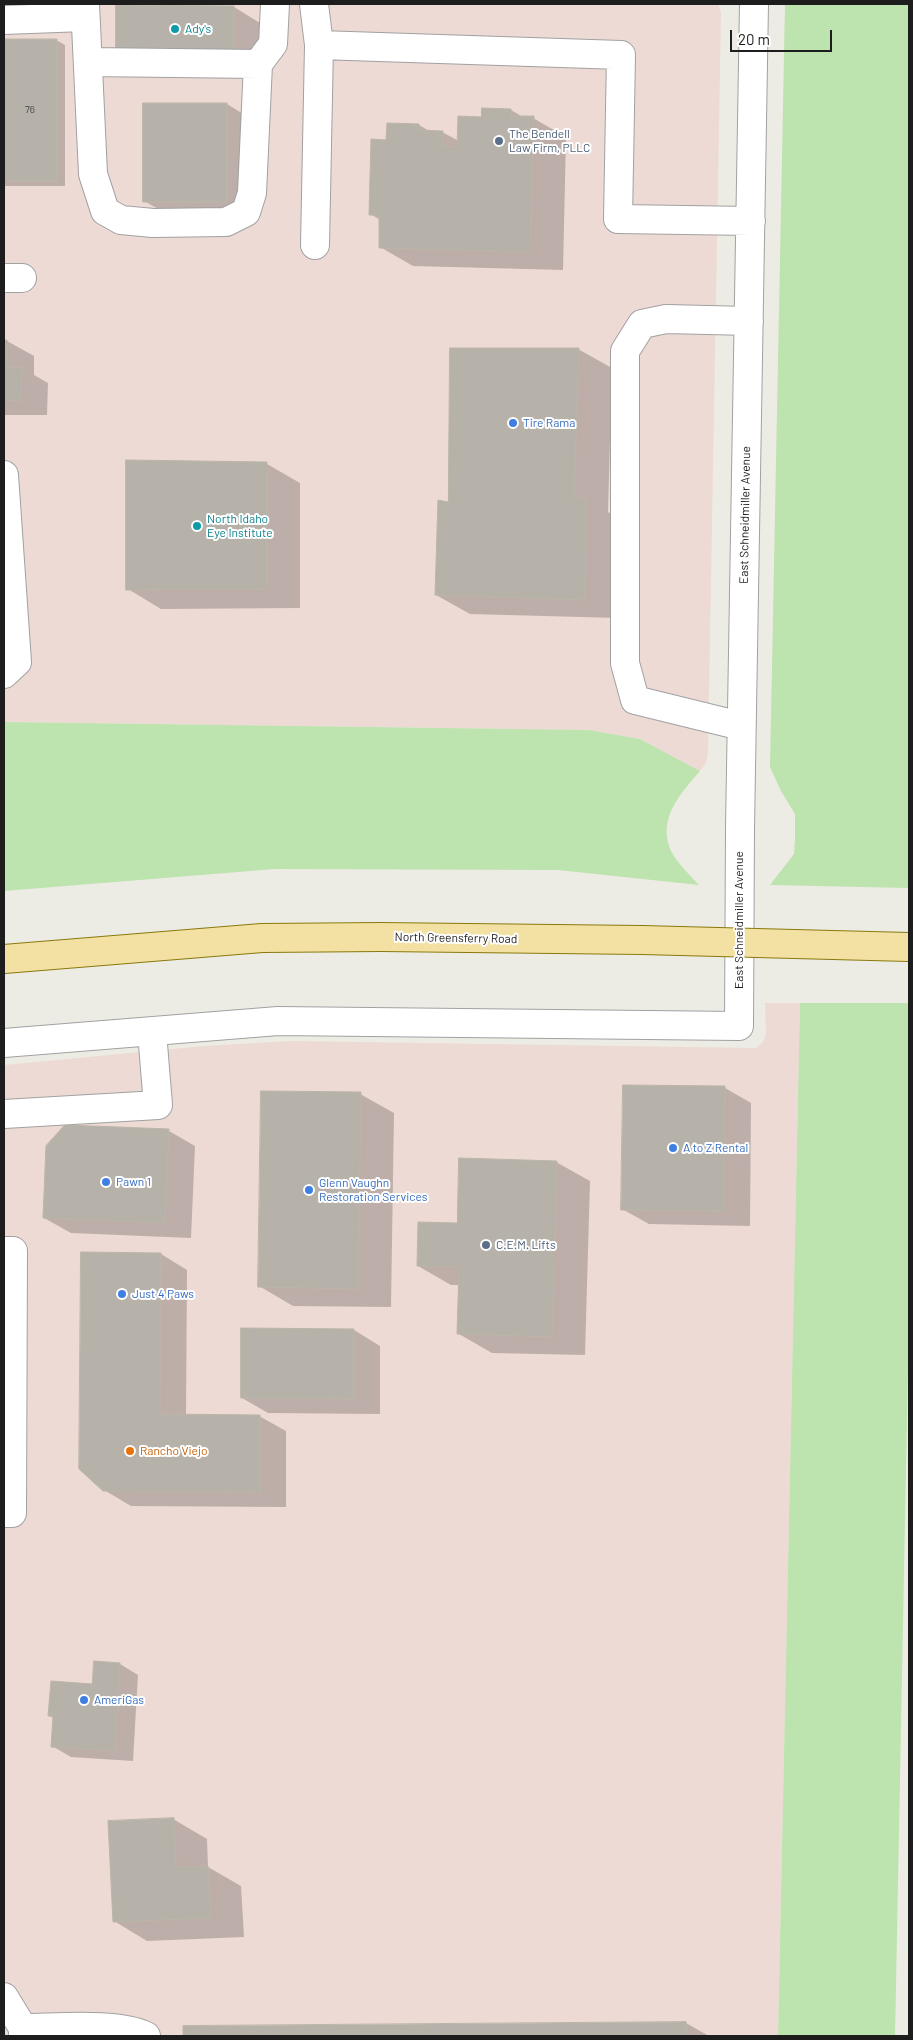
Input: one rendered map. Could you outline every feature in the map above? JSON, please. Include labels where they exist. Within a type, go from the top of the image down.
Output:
[{"type":"main road","name":"North Greensferry Road","points":[[4,958],[262,938],[381,937],[642,940],[909,946]]},
{"type":"street","points":[[4,20],[84,11],[93,174],[105,211],[121,220],[153,223],[226,222],[246,212],[252,193],[258,64],[273,44],[275,4]]},
{"type":"street","points":[[314,4],[319,45],[315,245]]},
{"type":"street","name":"East Schneidmiller Avenue","points":[[152,1032],[278,1021],[739,1026],[741,726],[754,4]]},
{"type":"street","points":[[319,45],[621,55],[618,219],[751,221]]},
{"type":"street","points":[[88,62],[258,64]]},
{"type":"street","points":[[741,726],[634,700],[626,663],[625,351],[642,324],[666,319],[749,321]]},
{"type":"street","points":[[4,475],[17,662],[4,674]]},
{"type":"street","points":[[4,1043],[152,1032],[158,1105],[4,1114]]},
{"type":"street","points":[[4,1251],[13,1251],[12,1513],[4,1514]]},
{"type":"street","points":[[4,1996],[23,2032],[98,2028],[136,2031],[146,2036]]},
{"type":"shaded area","points":[[4,4],[718,4],[721,13],[708,751],[706,763],[700,771],[640,739],[589,730],[4,722]]},
{"type":"shaded area","points":[[765,1003],[800,1003],[778,2036],[4,2036],[4,1065],[204,1046],[291,1041],[756,1048],[763,1042],[766,1033]]},
{"type":"green space","points":[[785,4],[909,4],[909,888],[770,885],[794,854],[795,840],[795,814],[781,791],[770,767]]},
{"type":"green space","points":[[4,722],[589,730],[640,739],[700,771],[678,798],[669,818],[667,828],[667,839],[671,851],[699,885],[558,870],[275,869],[4,891]]},
{"type":"green space","points":[[800,1003],[909,1003],[909,1314],[895,2036],[778,2036]]},
{"type":"building","name":"Ady's","points":[[116,5],[234,6],[234,52],[116,51]]},
{"type":"building","points":[[4,39],[57,39],[57,181],[4,181]]},
{"type":"building","points":[[143,103],[227,103],[227,202],[143,202]]},
{"type":"building","points":[[482,108],[511,109],[511,116],[534,116],[530,252],[379,248],[379,215],[369,215],[371,139],[386,140],[387,123],[419,124],[419,130],[443,131],[442,146],[457,147],[458,116],[481,117]]},
{"type":"building","points":[[4,340],[7,340],[8,367],[22,367],[21,401],[4,400]]},
{"type":"building","name":"Tire Rama","points":[[450,348],[579,348],[574,497],[586,498],[585,600],[435,595],[438,500],[448,502]]},
{"type":"building","name":"North Idaho Eye Institute","points":[[126,460],[267,462],[267,589],[126,590]]},
{"type":"building","name":"A to Z Rental","points":[[623,1085],[725,1086],[724,1211],[621,1210]]},
{"type":"building","name":"Glenn Vaughn Restoration Services","points":[[261,1091],[361,1092],[358,1289],[258,1287]]},
{"type":"building","name":"Pawn 1","points":[[65,1125],[169,1129],[165,1223],[43,1218],[46,1146]]},
{"type":"building","name":"C.E.M. Lifts","points":[[459,1158],[557,1161],[552,1337],[457,1334],[459,1267],[417,1266],[418,1222],[457,1223]]},
{"type":"building","points":[[81,1252],[161,1253],[160,1414],[260,1415],[260,1492],[103,1491],[79,1469]]},
{"type":"building","points":[[241,1328],[354,1329],[354,1399],[241,1398]]},
{"type":"building","name":"AmeriGas","points":[[94,1661],[120,1663],[115,1751],[51,1747],[53,1716],[48,1716],[51,1681],[92,1684]]},
{"type":"building","points":[[174,1818],[176,1867],[208,1866],[211,1918],[113,1922],[108,1821]]},
{"type":"building","points":[[686,2022],[686,2036],[183,2036],[183,2026]]},
{"type":"place","name":"Ady's","points":[[175,29]]},
{"type":"place","name":"The Bendell Law Firm, PLLC","points":[[499,141]]},
{"type":"place","name":"Tire Rama","points":[[513,423]]},
{"type":"place","name":"North Idaho Eye Institute","points":[[197,526]]},
{"type":"place","name":"A to Z Rental","points":[[673,1148]]},
{"type":"place","name":"Pawn 1","points":[[106,1182]]},
{"type":"place","name":"Glenn Vaughn Restoration Services","points":[[309,1190]]},
{"type":"place","name":"C.E.M. Lifts","points":[[486,1245]]},
{"type":"place","name":"Just 4 Paws","points":[[122,1294]]},
{"type":"place","name":"Rancho Viejo","points":[[130,1451]]},
{"type":"place","name":"AmeriGas","points":[[84,1700]]}]
